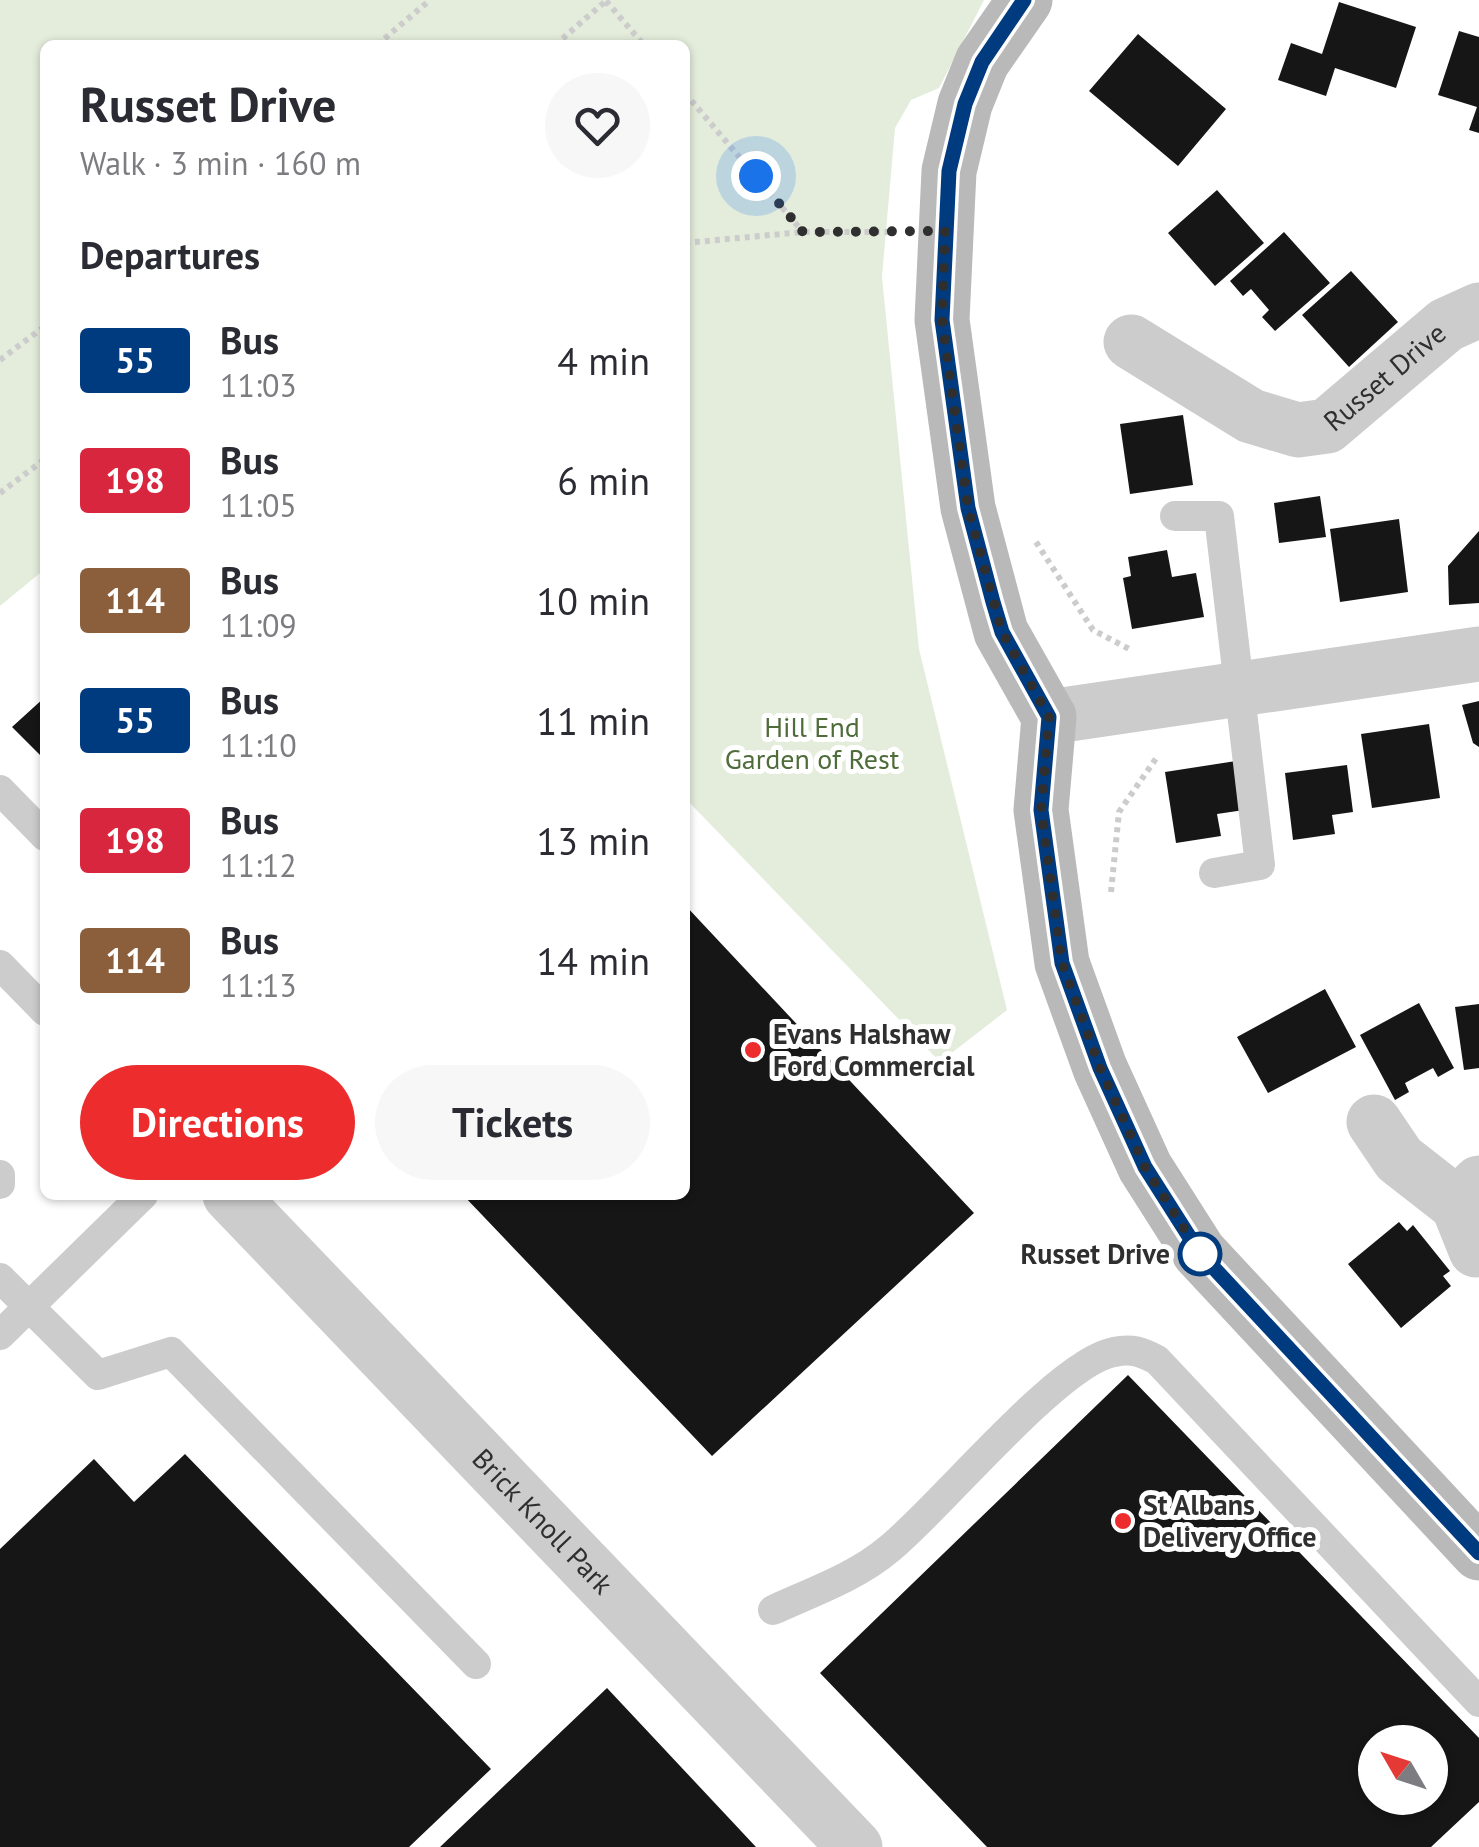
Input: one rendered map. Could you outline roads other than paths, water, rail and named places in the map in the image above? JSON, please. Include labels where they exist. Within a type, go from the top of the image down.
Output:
[{"type":"street","points":[[1024,0],[982,62],[965,104],[949,171],[942,320],[968,508],[1002,632],[1049,717],[1041,810],[1062,963],[1100,1068],[1145,1167],[1199,1252],[1479,1553]]},
{"type":"street","name":"Russet Drive","points":[[1131,342],[1251,416],[1298,430],[1326,426],[1446,325],[1479,310]]},
{"type":"street","points":[[1049,717],[1479,654]]},
{"type":"street","points":[[1374,1122],[1399,1158],[1471,1213]]},
{"type":"street","name":"Brick Knoll Park","points":[[235,1200],[856,1847]]},
{"type":"lane","points":[[1175,516],[1219,516],[1260,865],[1214,874]]},
{"type":"lane","points":[[0,790],[40,831]]},
{"type":"lane","points":[[0,965],[40,1007]]},
{"type":"lane","points":[[0,1175],[0,1184]]},
{"type":"lane","points":[[0,1334],[138,1200]]},
{"type":"lane","points":[[0,1278],[98,1375],[171,1352],[476,1664]]},
{"type":"lane","points":[[773,1610],[842,1579],[888,1551],[1058,1384],[1110,1352],[1139,1350],[1158,1360],[1479,1702]]},
{"type":"place","name":"Evans Halshaw Ford Commercial","points":[[753,1050]]},
{"type":"place","name":"Russet Drive","points":[[1200,1254]]},
{"type":"place","name":"St Albans Delivery Office","points":[[1123,1521]]},
{"type":"park label","name":"Hill End Garden of Rest","points":[[812,743]]}]
